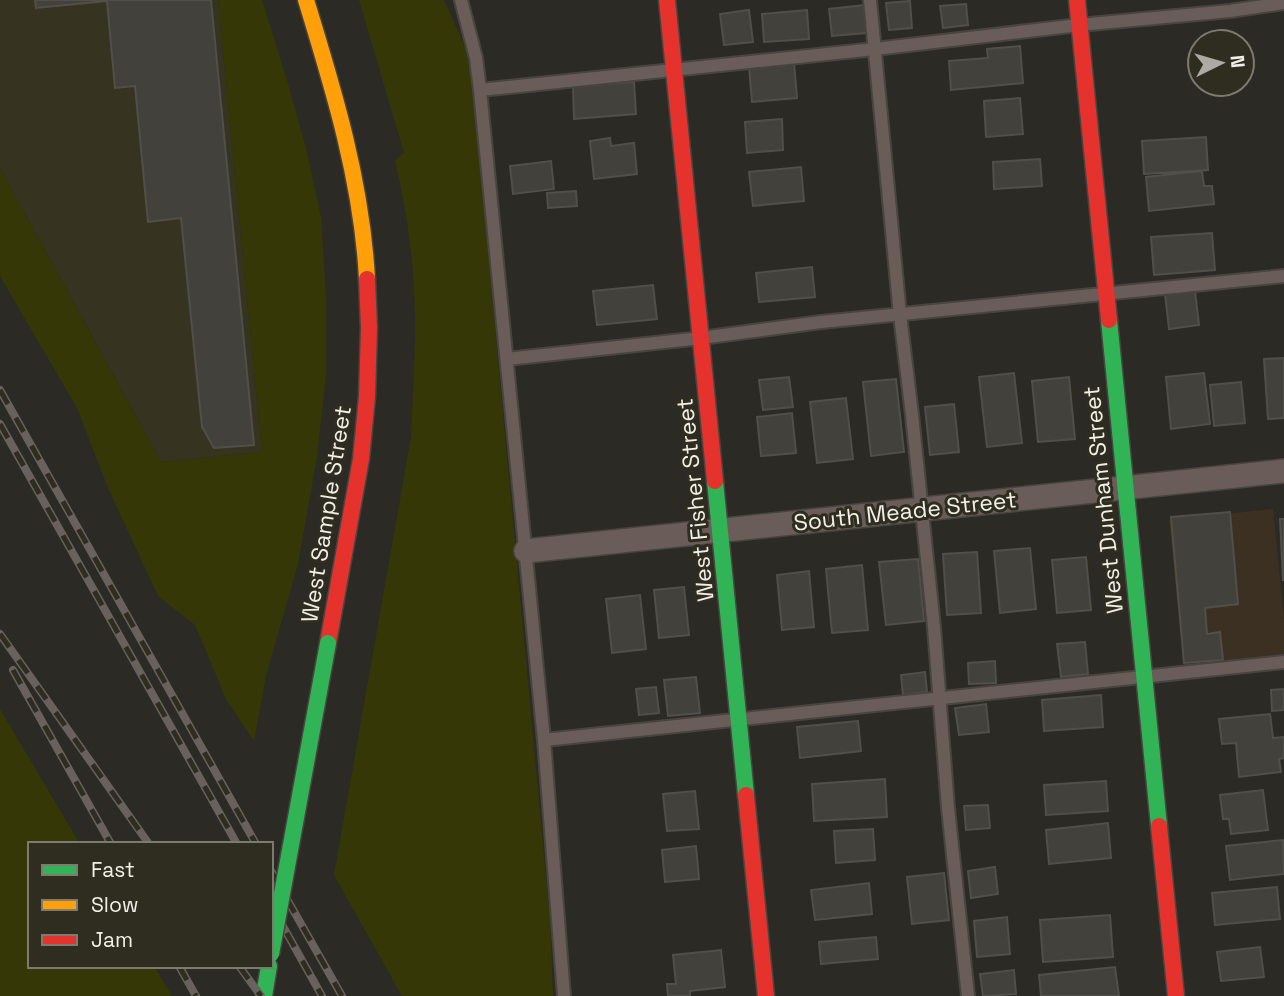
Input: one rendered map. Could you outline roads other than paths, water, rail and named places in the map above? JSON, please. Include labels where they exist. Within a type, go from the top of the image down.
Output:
[{"type":"street","name":"West Sample Street","points":[[273,943],[361,459],[367,397],[369,328],[365,246],[356,185],[335,94],[306,0]]},
{"type":"street","name":"West Fisher Street","points":[[667,0],[766,996]]},
{"type":"street","name":"West Dunham Street","points":[[1077,0],[1176,996]]},
{"type":"street","name":"South Meade Street","points":[[526,551],[1284,471]]},
{"type":"street","points":[[264,996],[269,968]]},
{"type":"lane","points":[[461,0],[476,58],[480,90],[544,740],[564,996]]},
{"type":"lane","points":[[870,0],[900,315],[934,627],[948,808],[968,996]]},
{"type":"lane","points":[[480,90],[1284,4]]},
{"type":"lane","points":[[507,359],[821,323],[1284,276]]},
{"type":"lane","points":[[544,740],[1284,662]]},
{"type":"railway","points":[[0,390],[255,842]]},
{"type":"railway","points":[[0,424],[236,842]]},
{"type":"railway","points":[[0,634],[148,842]]},
{"type":"railway","points":[[13,670],[110,842]]},
{"type":"railway","points":[[273,875],[342,996]]},
{"type":"railway","points":[[273,909],[322,996]]},
{"type":"railway","points":[[180,968],[196,996]]},
{"type":"railway","points":[[240,968],[261,996]]}]
